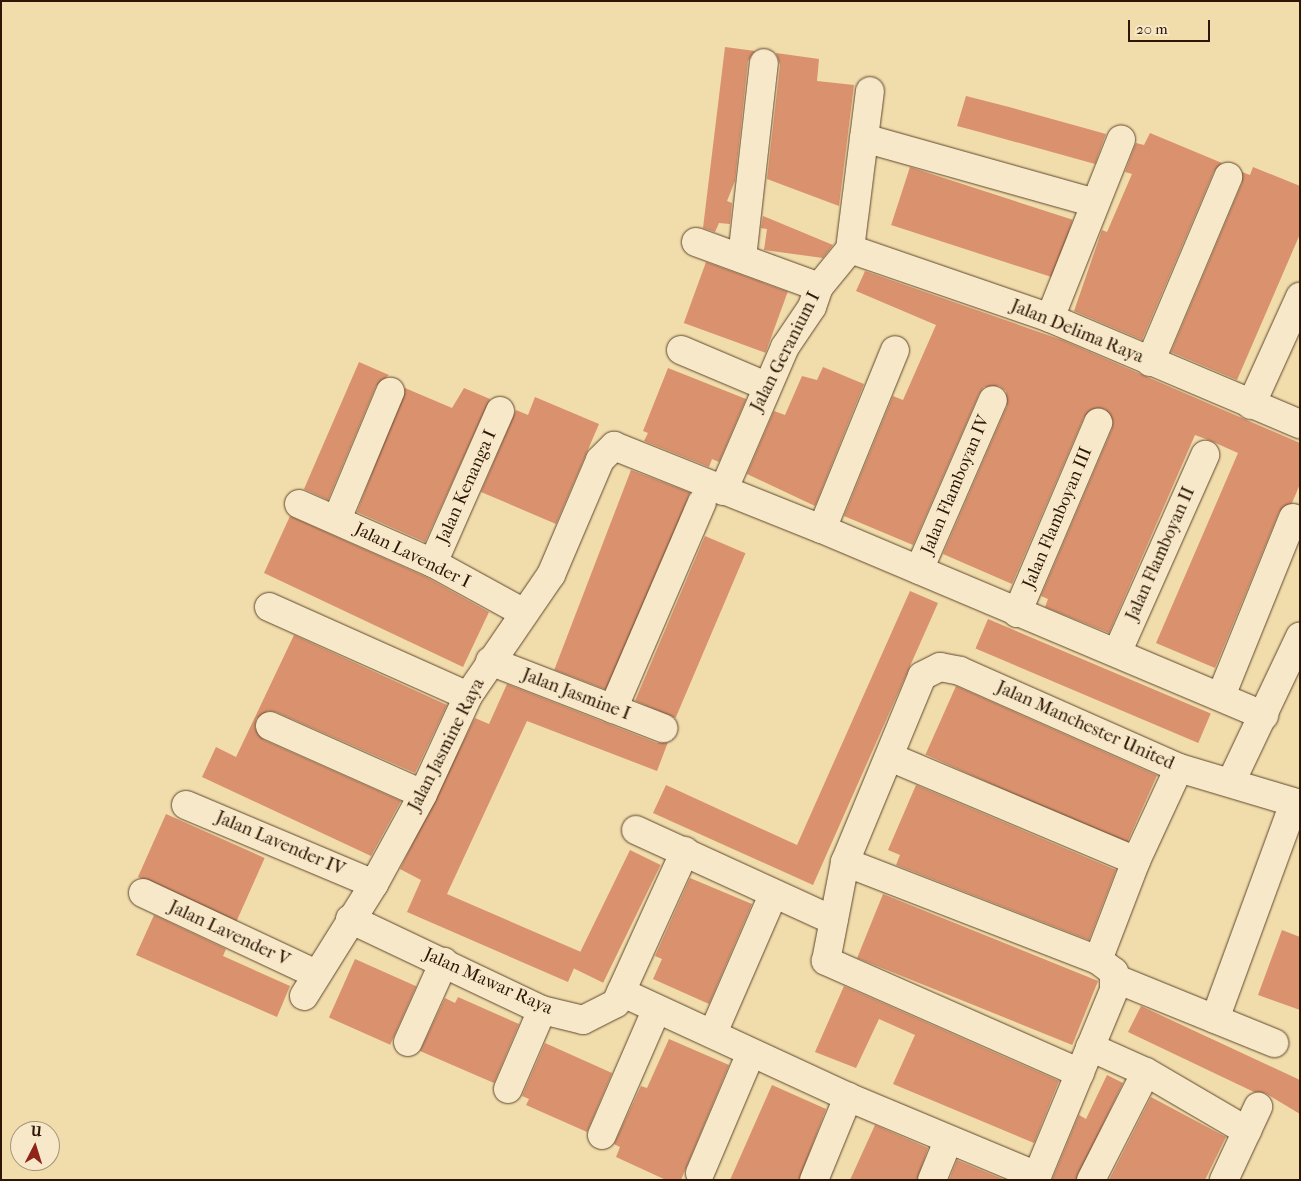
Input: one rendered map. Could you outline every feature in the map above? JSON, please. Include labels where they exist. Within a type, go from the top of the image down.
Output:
[{"type":"street","points":[[742,258],[764,63]]},
{"type":"street","points":[[850,249],[870,91]]},
{"type":"street","points":[[864,138],[1095,204]]},
{"type":"street","points":[[1050,318],[1120,140]]},
{"type":"street","points":[[1150,362],[1228,177]]},
{"type":"street","points":[[696,242],[819,287]]},
{"type":"street","name":"Jalan Geranium I","points":[[613,709],[712,496],[785,347],[812,307],[819,287],[850,249]]},
{"type":"street","name":"Jalan Delima Raya","points":[[850,249],[1050,318],[1250,405],[1300,424]]},
{"type":"street","points":[[1250,405],[1300,297]]},
{"type":"street","points":[[681,350],[766,386]]},
{"type":"street","points":[[822,528],[895,350]]},
{"type":"street","points":[[337,519],[390,392]]},
{"type":"street","name":"Jalan Flamboyan IV","points":[[919,570],[993,400]]},
{"type":"street","name":"Jalan Kenanga I","points":[[433,563],[500,411]]},
{"type":"street","name":"Jalan Flamboyan III","points":[[1018,613],[1098,423]]},
{"type":"street","name":"Jalan Jasmine Raya","points":[[310,985],[350,919],[374,884],[423,794],[468,696],[490,661],[551,575],[602,456],[618,446],[712,496]]},
{"type":"street","name":"Jalan Flamboyan II","points":[[1117,654],[1205,455]]},
{"type":"street","points":[[712,496],[822,528],[1018,613],[1221,696],[1264,716]]},
{"type":"street","name":"Jalan Lavender I","points":[[299,504],[337,519],[433,563],[524,613]]},
{"type":"street","points":[[1221,696],[1293,518]]},
{"type":"street","points":[[269,607],[468,696]]},
{"type":"street","points":[[1231,782],[1300,637]]},
{"type":"street","name":"Jalan Jasmine I","points":[[490,661],[663,728]]},
{"type":"street","name":"Jalan Manchester United","points":[[890,757],[922,676],[940,667],[960,671],[1179,768],[1231,782],[1297,804]]},
{"type":"street","points":[[270,726],[423,794]]},
{"type":"street","points":[[1080,1073],[826,961],[845,862],[890,757],[1136,861]]},
{"type":"street","points":[[621,992],[656,1010],[713,1033],[751,1053],[848,1097],[1038,1178],[1112,996],[1106,969],[1136,861],[1179,768]]},
{"type":"street","points":[[1215,1019],[1297,804]]},
{"type":"street","name":"Jalan Lavender IV","points":[[186,805],[374,884]]},
{"type":"street","points":[[636,830],[685,851],[773,895],[833,920]]},
{"type":"street","name":"Jalan Mawar Raya","points":[[350,919],[542,1010],[583,1020],[616,1003],[685,851]]},
{"type":"street","points":[[845,862],[1106,969],[1215,1019],[1274,1043]]},
{"type":"street","name":"Jalan Lavender V","points":[[143,893],[310,985]]},
{"type":"street","points":[[713,1033],[773,895]]},
{"type":"street","points":[[408,1042],[444,962]]},
{"type":"street","points":[[508,1088],[542,1010]]},
{"type":"street","points":[[602,1135],[656,1010]]},
{"type":"street","points":[[1090,1047],[1146,1072],[1247,1131]]},
{"type":"street","points":[[700,1173],[751,1053]]},
{"type":"street","points":[[1091,1180],[1146,1072]]},
{"type":"street","points":[[814,1180],[848,1097]]},
{"type":"street","points":[[1224,1180],[1258,1107]]},
{"type":"street","points":[[932,1180],[948,1141]]},
{"type":"building","points":[[725,47],[755,51],[748,61],[735,181],[727,201],[732,203],[730,224],[719,223],[715,232],[703,228]]},
{"type":"building","points":[[776,53],[819,59],[817,81],[854,85],[839,206],[767,179],[780,65]]},
{"type":"building","points":[[966,96],[1106,134],[1095,164],[957,126]]},
{"type":"building","points":[[1150,133],[1222,163],[1214,171],[1142,340],[1074,311],[1102,230],[1107,232],[1132,174],[1125,172],[1136,143],[1144,145]]},
{"type":"building","points":[[910,167],[1073,220],[1054,278],[891,225]]},
{"type":"building","points":[[1253,167],[1300,186],[1300,234],[1237,380],[1171,352],[1242,183],[1242,172],[1250,175]]},
{"type":"building","points":[[763,216],[833,245],[823,258],[764,250],[767,229],[761,228]]},
{"type":"building","points":[[706,262],[788,292],[766,353],[684,323]]},
{"type":"building","points":[[865,271],[1062,340],[1300,443],[1300,484],[1292,503],[1279,512],[1215,668],[1156,643],[1238,453],[1211,441],[1195,435],[1109,633],[1045,607],[1048,599],[1041,596],[1112,429],[1113,421],[1105,409],[1096,408],[1084,417],[1012,584],[943,554],[1007,406],[1006,391],[999,386],[984,387],[979,394],[913,545],[844,516],[893,396],[903,400],[936,325],[856,291]]},
{"type":"building","points":[[359,362],[389,375],[376,386],[328,500],[304,489]]},
{"type":"building","points":[[823,367],[864,384],[815,506],[747,474],[774,411],[785,415],[802,376],[817,380]]},
{"type":"building","points":[[668,368],[746,399],[719,462],[712,459],[709,467],[644,441],[648,433],[643,431]]},
{"type":"building","points":[[405,388],[452,408],[464,388],[490,399],[425,542],[357,512]]},
{"type":"building","points":[[535,397],[599,424],[556,524],[481,492],[516,410],[528,415]]},
{"type":"building","points":[[631,470],[690,493],[613,692],[554,670]]},
{"type":"building","points":[[290,516],[426,577],[489,612],[463,667],[264,573]]},
{"type":"building","points":[[705,536],[746,553],[676,718],[635,701]]},
{"type":"building","points":[[910,591],[938,603],[813,885],[653,813],[666,785],[797,845]]},
{"type":"building","points":[[988,619],[1211,714],[1198,743],[975,648]]},
{"type":"building","points":[[294,635],[447,705],[415,773],[276,712],[268,711],[256,719],[255,728],[264,740],[401,801],[371,856],[202,777],[216,747],[236,757]]},
{"type":"building","points":[[507,684],[657,743],[668,742],[657,771],[527,721],[447,894],[581,952],[568,982],[407,912],[421,880],[400,869],[475,718],[489,724]]},
{"type":"building","points":[[956,686],[1157,775],[1126,844],[925,755]]},
{"type":"building","points":[[916,785],[1116,870],[1089,940],[896,865],[900,855],[888,850]]},
{"type":"building","points":[[166,814],[265,858],[237,921],[138,877]]},
{"type":"building","points":[[630,850],[661,865],[603,983],[573,968]]},
{"type":"building","points":[[690,878],[752,904],[709,1004],[653,979],[662,959],[655,956]]},
{"type":"building","points":[[883,894],[1098,981],[1072,1045],[857,958]]},
{"type":"building","points":[[154,915],[226,949],[223,956],[290,986],[277,1017],[136,955]]},
{"type":"building","points":[[1282,930],[1300,937],[1300,1010],[1258,995]]},
{"type":"building","points":[[355,959],[416,986],[390,1045],[329,1017]]},
{"type":"building","points":[[844,986],[1059,1081],[1034,1143],[893,1084],[915,1035],[879,1019],[856,1068],[815,1052]]},
{"type":"building","points":[[458,997],[519,1024],[494,1083],[420,1051],[445,998],[455,1003]]},
{"type":"building","points":[[1141,1006],[1300,1080],[1300,1114],[1265,1093],[1254,1092],[1128,1032]]},
{"type":"building","points":[[669,1039],[729,1065],[681,1180],[666,1180],[616,1157],[620,1147],[614,1144],[641,1086],[647,1088]]},
{"type":"building","points":[[545,1043],[612,1073],[587,1132],[526,1105],[529,1099],[522,1096]]},
{"type":"building","points":[[1107,1075],[1123,1083],[1076,1180],[1052,1180],[1079,1115],[1086,1119]]},
{"type":"building","points":[[772,1085],[826,1109],[799,1180],[730,1180]]},
{"type":"building","points":[[1151,1097],[1226,1137],[1205,1180],[1109,1180]]},
{"type":"building","points":[[875,1125],[928,1148],[917,1180],[850,1180]]},
{"type":"building","points":[[957,1160],[1005,1180],[949,1180]]}]
